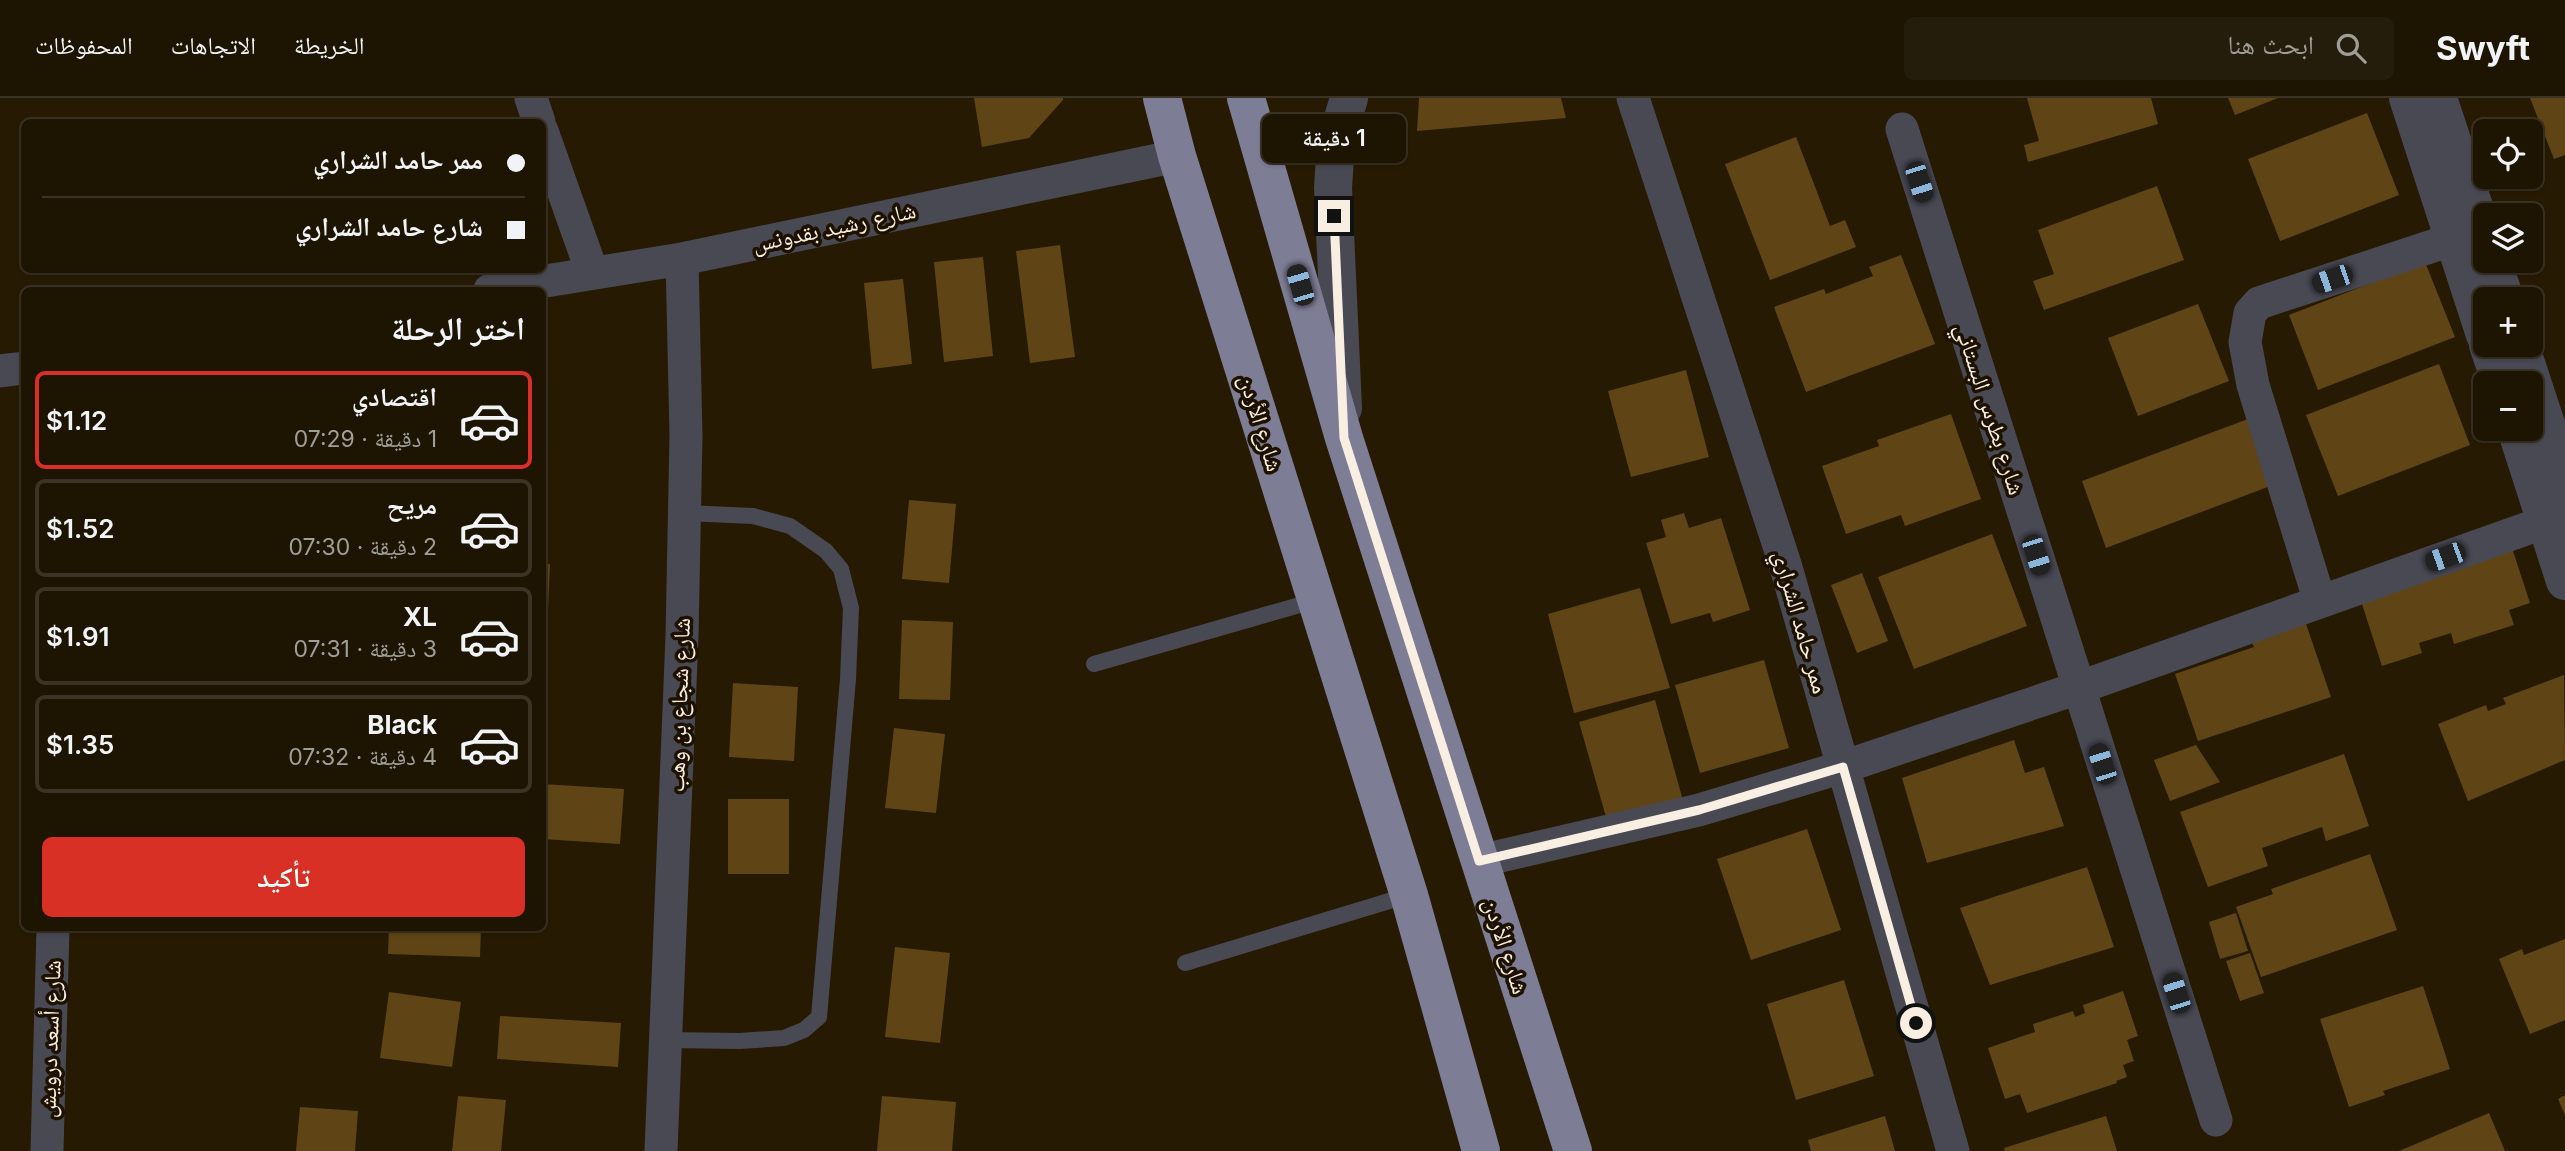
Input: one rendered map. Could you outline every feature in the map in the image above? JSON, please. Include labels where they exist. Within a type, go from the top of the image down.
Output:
[{"type":"highway","name":"شارع الأردن","points":[[1162,98],[1177,156],[1409,895],[1481,1151]]},
{"type":"highway","name":"شارع الأردن","points":[[1246,98],[1344,438],[1573,1151]]},
{"type":"street","points":[[531,98],[539,119]]},
{"type":"street","points":[[1344,438],[1333,188],[1336,142],[1349,98]]},
{"type":"street","name":"ممر حامد الشراري","points":[[1633,98],[1785,565],[1953,1151]]},
{"type":"street","points":[[2408,98],[2473,233]]},
{"type":"street","points":[[2438,98],[2473,225]]},
{"type":"street","name":"شارع بطرس البستاني","points":[[1902,129],[2216,1120]]},
{"type":"street","points":[[546,142],[593,272]]},
{"type":"street","name":"شارع رشيد بقدونس","points":[[507,287],[682,259],[1177,156]]},
{"type":"street","points":[[2320,602],[2253,385],[2245,342],[2250,313],[2259,303],[2473,244]]},
{"type":"street","name":"شارع شجاع بن وهب","points":[[662,1151],[685,513],[682,259]]},
{"type":"street","points":[[2523,357],[2565,482]]},
{"type":"street","points":[[0,371],[21,368]]},
{"type":"street","points":[[2521,441],[2555,518],[2565,581]]},
{"type":"street","points":[[1479,861],[1699,810],[1843,767],[2078,688],[2555,518]]},
{"type":"street","name":"شارع أسعد درويش","points":[[47,1151],[53,931]]},
{"type":"lane","points":[[665,1040],[740,1041],[784,1038],[804,1030],[819,1017],[847,693],[851,608],[841,569],[826,551],[790,526],[752,516],[685,513]]},
{"type":"lane","points":[[1094,664],[1317,600]]},
{"type":"lane","points":[[1185,963],[1409,895]]},
{"type":"building","points":[[974,98],[1063,100],[1029,138],[982,147]]},
{"type":"building","points":[[1419,98],[1561,98],[1566,118],[1417,131]]},
{"type":"building","points":[[2027,98],[2151,98],[2158,124],[2028,162],[2024,145],[2039,141]]},
{"type":"building","points":[[2228,98],[2278,98],[2235,115]]},
{"type":"building","points":[[2530,98],[2565,98],[2565,155],[2554,159],[2543,131],[2543,119],[2538,119]]},
{"type":"building","points":[[2367,113],[2399,195],[2280,241],[2248,159]]},
{"type":"building","points":[[1796,137],[1830,226],[1845,220],[1856,247],[1770,280],[1725,164]]},
{"type":"building","points":[[2157,186],[2184,260],[2044,310],[2033,281],[2054,274],[2038,230]]},
{"type":"building","points":[[1060,245],[1075,357],[1030,363],[1016,251]]},
{"type":"building","points":[[1901,255],[1935,344],[1806,392],[1774,307],[1824,289],[1826,294],[1873,276],[1869,267]]},
{"type":"building","points":[[983,257],[993,356],[944,362],[934,262]]},
{"type":"building","points":[[2425,262],[2455,337],[2318,390],[2289,315]]},
{"type":"building","points":[[903,279],[912,364],[872,369],[864,283]]},
{"type":"building","points":[[2198,304],[2229,381],[2138,416],[2108,338]]},
{"type":"building","points":[[2439,364],[2470,445],[2338,496],[2306,415]]},
{"type":"building","points":[[1686,370],[1709,457],[1631,477],[1608,391]]},
{"type":"building","points":[[1951,414],[1981,499],[1905,526],[1901,515],[1846,534],[1822,466],[1879,446],[1877,440]]},
{"type":"building","points":[[2248,419],[2273,485],[2106,548],[2082,481]]},
{"type":"building","points":[[909,500],[956,504],[949,583],[902,579]]},
{"type":"building","points":[[1684,513],[1689,528],[1721,518],[1750,610],[1713,622],[1710,613],[1671,624],[1646,543],[1666,537],[1661,520]]},
{"type":"building","points":[[1992,534],[2027,626],[1914,669],[1878,577]]},
{"type":"building","points":[[2512,548],[2530,603],[2509,610],[2514,625],[2454,644],[2451,633],[2419,643],[2422,653],[2382,666],[2360,598]]},
{"type":"building","points":[[546,564],[550,564],[547,634]]},
{"type":"building","points":[[1862,573],[1888,641],[1857,653],[1831,585]]},
{"type":"building","points":[[1640,588],[1670,688],[1574,713],[1548,614]]},
{"type":"building","points":[[902,620],[953,622],[950,700],[899,699]]},
{"type":"building","points":[[2305,621],[2331,697],[2198,741],[2175,674],[2254,647],[2251,640]]},
{"type":"building","points":[[1764,660],[1789,748],[1700,773],[1675,685]]},
{"type":"building","points":[[2564,675],[2565,760],[2468,801],[2438,724],[2486,705],[2488,711],[2506,704],[2503,698]]},
{"type":"building","points":[[733,683],[798,687],[794,761],[729,757]]},
{"type":"building","points":[[1655,700],[1684,804],[1608,824],[1579,722]]},
{"type":"building","points":[[894,728],[945,734],[936,813],[885,808]]},
{"type":"building","points":[[2014,740],[2025,773],[2044,767],[2064,826],[1927,863],[1902,778]]},
{"type":"building","points":[[2196,745],[2220,782],[2170,801],[2154,760]]},
{"type":"building","points":[[2344,754],[2369,826],[2326,841],[2322,827],[2262,848],[2268,866],[2208,887],[2180,812]]},
{"type":"building","points":[[546,784],[624,789],[620,844],[546,839]]},
{"type":"building","points":[[728,799],[789,799],[789,874],[728,874]]},
{"type":"building","points":[[1807,829],[1841,930],[1751,960],[1717,859]]},
{"type":"building","points":[[2370,854],[2397,930],[2261,977],[2236,907],[2273,894],[2271,889]]},
{"type":"building","points":[[2087,867],[2114,947],[1990,985],[1960,908]]},
{"type":"building","points":[[2236,913],[2248,951],[2220,959],[2209,922]]},
{"type":"building","points":[[389,931],[481,931],[480,957],[388,954]]},
{"type":"building","points":[[2565,939],[2565,1020],[2530,1034],[2499,959],[2522,949],[2524,955]]},
{"type":"building","points":[[895,947],[950,953],[940,1043],[885,1037]]},
{"type":"building","points":[[2250,953],[2264,993],[2240,1001],[2226,961]]},
{"type":"building","points":[[1844,980],[1874,1076],[1796,1100],[1767,1004]]},
{"type":"building","points":[[2423,986],[2450,1069],[2383,1091],[2385,1095],[2349,1107],[2320,1019]]},
{"type":"building","points":[[2123,991],[2138,1036],[2127,1040],[2134,1061],[2123,1065],[2127,1077],[2116,1081],[2117,1083],[2027,1113],[2020,1094],[2005,1099],[1988,1048],[2035,1032],[2033,1024],[2073,1011],[2075,1017],[2085,1013],[2083,1005]]},
{"type":"building","points":[[389,992],[461,1002],[452,1067],[380,1058]]},
{"type":"building","points":[[500,1016],[621,1023],[618,1067],[497,1059]]},
{"type":"building","points":[[2565,1095],[2565,1115],[2558,1099]]},
{"type":"building","points":[[458,1096],[506,1100],[501,1151],[452,1151]]},
{"type":"building","points":[[882,1096],[956,1102],[952,1151],[877,1151]]},
{"type":"building","points":[[300,1107],[358,1111],[355,1151],[296,1151]]},
{"type":"building","points":[[2489,1113],[2505,1151],[2399,1151]]},
{"type":"building","points":[[1885,1116],[1895,1151],[1811,1151],[1808,1140]]},
{"type":"building","points":[[2106,1116],[2117,1151],[2005,1151],[2004,1148]]},
{"type":"route","points":[[1334,216],[1344,438],[1479,861],[1699,810],[1843,767],[1916,1023]]}]
